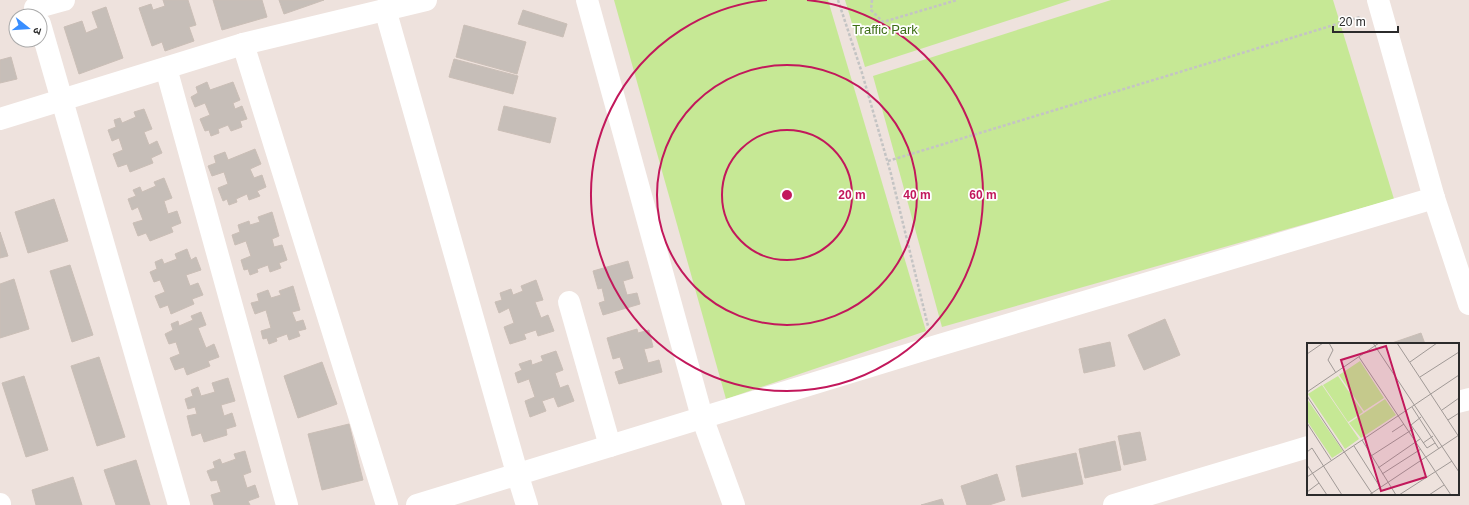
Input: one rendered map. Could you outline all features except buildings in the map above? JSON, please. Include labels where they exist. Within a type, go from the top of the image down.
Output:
[{"type":"street","points":[[46,8],[64,0]]},
{"type":"street","points":[[0,118],[243,44],[426,0]]},
{"type":"street","points":[[587,0],[702,417],[734,505]]},
{"type":"street","points":[[1379,5],[1434,198],[1469,304]]},
{"type":"street","points":[[385,10],[527,505]]},
{"type":"street","points":[[243,44],[387,505]]},
{"type":"street","points":[[47,48],[179,505]]},
{"type":"street","points":[[166,68],[287,505]]},
{"type":"street","points":[[417,505],[933,347],[1434,198]]},
{"type":"street","points":[[569,302],[610,446]]},
{"type":"street","points":[[1459,402],[1469,399]]},
{"type":"street","points":[[1114,505],[1307,447]]},
{"type":"path","points":[[838,0],[862,73],[888,161],[933,347]]},
{"type":"path","points":[[872,0],[871,10],[883,22],[946,2],[957,0]]},
{"type":"path","points":[[888,161],[1379,5]]},
{"type":"green space","points":[[614,0],[828,0],[926,331],[726,399]]},
{"type":"green space","name":"Traffic Park","points":[[845,0],[1071,0],[865,67]]},
{"type":"green space","points":[[1111,0],[1333,0],[1394,199],[942,327],[873,76]]}]
